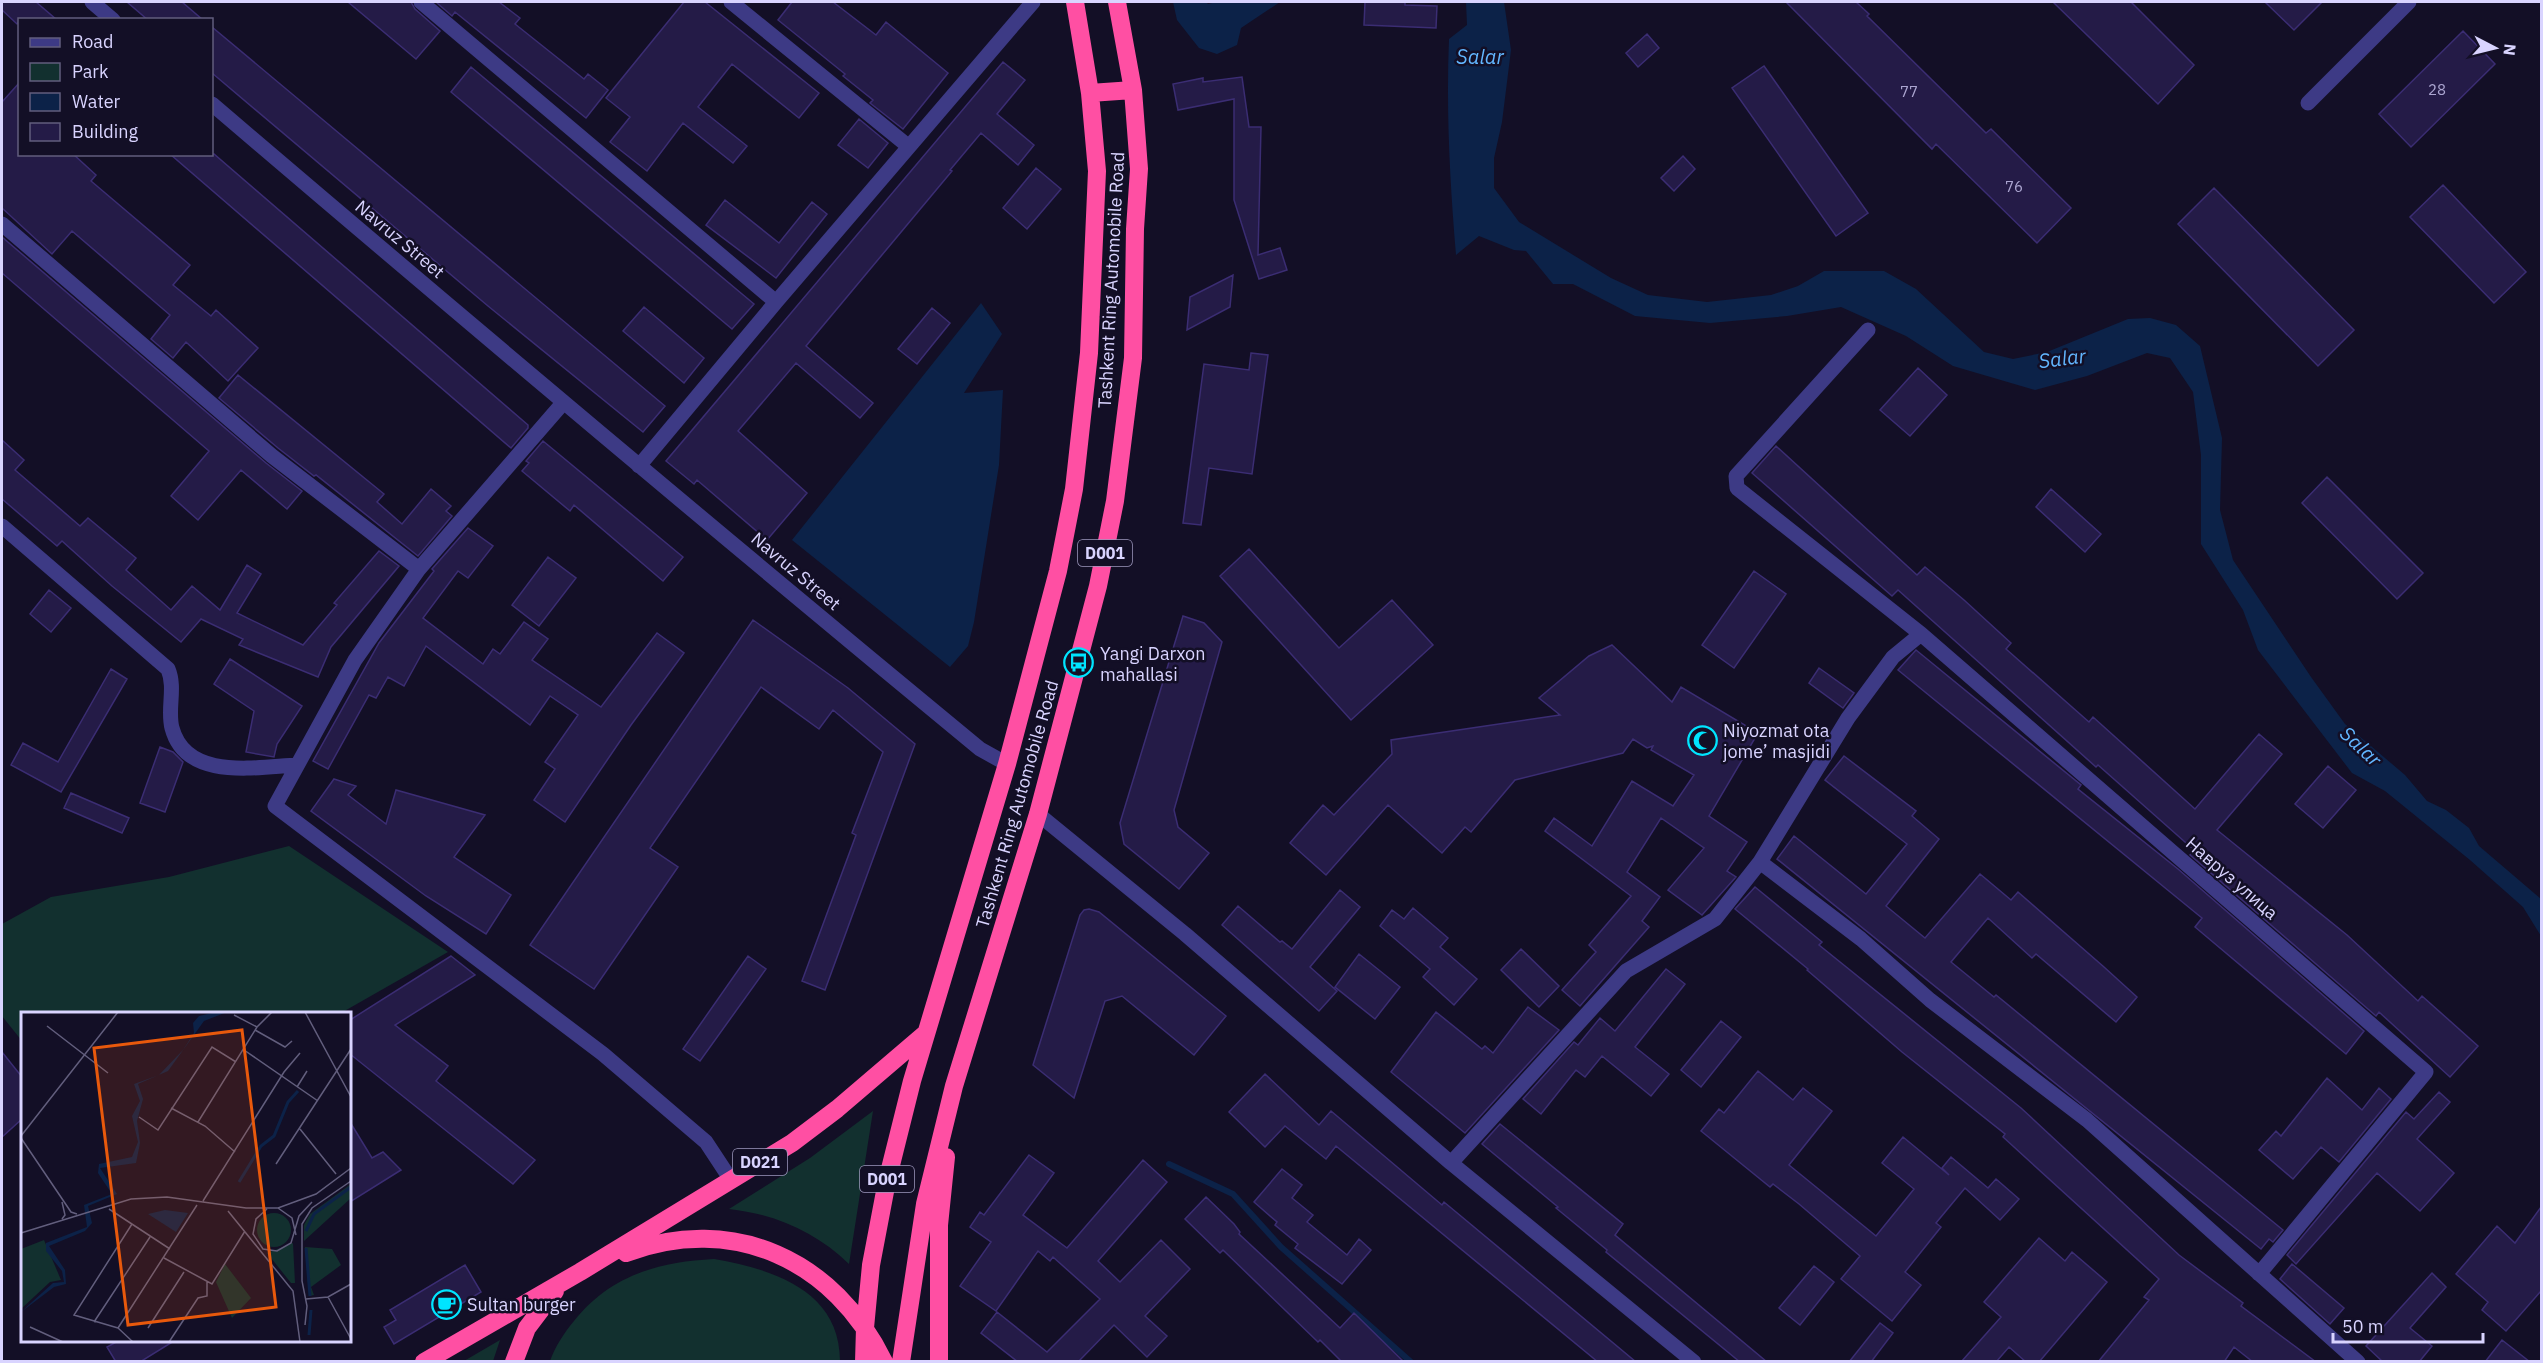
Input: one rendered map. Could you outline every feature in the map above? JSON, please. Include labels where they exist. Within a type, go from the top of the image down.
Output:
[{"type":"highway","name":"Tashkent Ring Automobile Road","points":[[864,1362],[871,1265],[886,1181],[926,1033],[1007,764],[1058,571],[1081,442],[1091,322],[1096,171],[1090,93],[1075,2]]},
{"type":"highway","name":"Tashkent Ring Automobile Road","points":[[901,1362],[925,1204],[954,1086],[1038,814],[1098,586],[1122,451],[1133,358],[1135,229],[1139,169],[1138,127],[1117,2]]},
{"type":"highway","points":[[1090,93],[1133,90]]},
{"type":"highway","name":"D021","points":[[424,1362],[580,1272],[792,1143],[837,1109],[926,1033]]},
{"type":"highway","points":[[939,1362],[939,1225],[954,1086]]},
{"type":"highway","name":"D021","points":[[514,1362],[521,1340],[543,1305],[565,1282],[580,1272],[659,1242],[690,1238],[732,1240],[775,1253],[806,1269],[831,1288],[865,1328],[884,1362]]},
{"type":"street","points":[[92,2],[111,18]]},
{"type":"street","points":[[421,2],[776,302]]},
{"type":"street","points":[[731,2],[908,146]]},
{"type":"street","points":[[639,466],[908,146],[1033,2]]},
{"type":"street","points":[[2308,103],[2409,2]]},
{"type":"street","name":"Navruz Street","points":[[213,105],[563,403],[980,749],[1007,764]]},
{"type":"street","points":[[2,224],[272,456],[419,569]]},
{"type":"street","name":"Навруз улица","points":[[1868,330],[1736,476],[1737,488],[1921,634],[2427,1072],[2259,1274]]},
{"type":"street","points":[[563,403],[419,569],[355,660],[275,806],[603,1054],[706,1142],[731,1179]]},
{"type":"street","points":[[2,526],[168,669],[172,680],[171,727],[179,747],[199,761],[220,768],[297,765]]},
{"type":"street","points":[[1451,1163],[1626,971],[1715,920],[1760,862],[1848,718],[1893,657],[1921,634]]},
{"type":"street","points":[[1038,814],[1185,934],[1451,1163],[1694,1362]]},
{"type":"street","points":[[1760,862],[1861,939],[1930,1000],[2087,1120],[2357,1361]]},
{"type":"green space","points":[[289,846],[448,952],[343,1012],[21,1012],[21,1040],[2,1016],[2,924],[51,897],[169,877]]},
{"type":"green space","points":[[873,1111],[849,1264],[823,1243],[794,1226],[763,1215],[729,1209],[810,1158]]},
{"type":"green space","points":[[714,1259],[758,1269],[799,1287],[815,1300],[828,1317],[837,1337],[840,1361],[550,1361],[560,1340],[574,1321],[603,1293],[619,1282],[654,1268]]},
{"type":"green space","points":[[500,1340],[493,1361],[464,1361]]},
{"type":"water","points":[[1173,2],[1206,2],[1208,4],[1280,2],[1241,28],[1237,45],[1217,54],[1199,48],[1177,20]]},
{"type":"water","name":"Salar","points":[[1466,2],[1504,2],[1511,50],[1502,122],[1494,158],[1494,188],[1519,222],[1611,278],[1648,295],[1707,302],[1771,295],[1798,286],[1824,271],[1884,271],[1916,289],[1984,352],[2013,359],[2047,352],[2128,319],[2150,318],[2176,325],[2200,346],[2222,438],[2220,510],[2233,560],[2345,724],[2405,775],[2427,801],[2446,810],[2469,828],[2479,846],[2541,899],[2541,936],[2523,907],[2470,860],[2385,791],[2352,773],[2258,650],[2243,610],[2201,544],[2201,455],[2193,392],[2170,358],[2147,353],[2087,376],[2035,390],[1953,366],[1906,336],[1841,307],[1787,316],[1710,323],[1635,316],[1573,284],[1553,284],[1526,251],[1514,250],[1479,236],[1456,255],[1449,147],[1449,39],[1467,25]]},
{"type":"water","points":[[981,303],[1002,334],[964,393],[1003,390],[999,465],[974,622],[968,646],[950,667],[792,540]]},
{"type":"building","points":[[2,2],[36,2],[55,18],[18,18],[17,24],[2,10]]},
{"type":"building","points":[[127,2],[182,2],[201,18],[146,18]]},
{"type":"building","points":[[348,2],[411,2],[415,9],[440,31],[416,59]]},
{"type":"building","points":[[436,2],[499,2],[520,18],[515,24],[584,79],[588,74],[608,90],[586,118],[455,12],[452,16]]},
{"type":"building","points":[[684,2],[705,2],[819,93],[799,118],[732,64],[698,107],[747,146],[733,163],[683,123],[647,171],[610,142],[630,117],[606,98]]},
{"type":"building","points":[[792,2],[833,2],[876,35],[886,22],[948,73],[903,129],[870,103],[873,100],[843,76],[845,74],[778,20]]},
{"type":"building","points":[[1365,2],[1405,2],[1405,5],[1437,6],[1436,28],[1364,25]]},
{"type":"building","points":[[1786,2],[1856,2],[1869,14],[1867,16],[1986,133],[1991,129],[2071,208],[2037,243],[1936,144],[1932,149]]},
{"type":"building","points":[[2053,2],[2131,2],[2194,65],[2158,104]]},
{"type":"building","points":[[2265,2],[2322,2],[2294,30]]},
{"type":"building","points":[[213,28],[665,406],[643,432],[488,306],[213,74]]},
{"type":"building","points":[[2463,31],[2495,64],[2411,147],[2379,114]]},
{"type":"building","points":[[1647,34],[1659,48],[1638,67],[1626,53]]},
{"type":"building","points":[[1003,62],[1025,80],[997,114],[1034,145],[1018,165],[981,133],[806,346],[873,403],[860,418],[796,363],[738,431],[807,493],[767,540],[697,480],[694,484],[666,461]]},
{"type":"building","points":[[1764,66],[1868,213],[1836,236],[1732,88]]},
{"type":"building","points":[[471,67],[754,304],[732,329],[451,92]]},
{"type":"building","points":[[1242,77],[1249,127],[1261,127],[1258,255],[1280,248],[1287,270],[1259,279],[1234,200],[1234,99],[1178,110],[1173,84],[1203,78],[1203,82]]},
{"type":"building","points":[[18,84],[18,156],[75,156],[96,175],[91,181],[190,265],[173,285],[211,316],[216,310],[258,348],[228,381],[186,342],[173,358],[151,339],[170,315],[72,231],[52,254],[2,208],[2,102]]},
{"type":"building","points":[[859,119],[888,143],[868,168],[838,145]]},
{"type":"building","points":[[214,154],[528,425],[511,448],[172,156],[213,156]]},
{"type":"building","points":[[1683,156],[1695,169],[1674,191],[1661,178]]},
{"type":"building","points":[[1036,168],[1061,189],[1027,229],[1003,208]]},
{"type":"building","points":[[2443,185],[2526,272],[2494,303],[2410,217]]},
{"type":"building","points":[[2214,188],[2354,330],[2318,366],[2178,224]]},
{"type":"building","points":[[725,200],[779,243],[812,202],[827,214],[776,278],[706,225]]},
{"type":"building","points":[[2,237],[266,463],[302,491],[287,509],[241,470],[198,520],[171,496],[209,451],[2,273]]},
{"type":"building","points":[[1233,275],[1230,307],[1187,330],[1190,297]]},
{"type":"building","points":[[644,307],[704,358],[684,383],[623,331]]},
{"type":"building","points":[[932,308],[950,323],[917,364],[898,349]]},
{"type":"building","points":[[1251,353],[1268,355],[1252,474],[1209,468],[1201,525],[1183,523],[1204,364],[1249,370]]},
{"type":"building","points":[[1918,368],[1947,395],[1910,436],[1880,410]]},
{"type":"building","points":[[238,375],[384,494],[377,502],[402,524],[431,489],[451,506],[446,511],[452,516],[418,556],[316,475],[314,476],[278,448],[219,398]]},
{"type":"building","points":[[2,440],[24,460],[15,470],[80,526],[88,518],[136,558],[126,570],[171,610],[192,586],[220,610],[247,565],[261,574],[237,613],[303,645],[337,605],[334,603],[379,551],[399,566],[331,647],[318,677],[239,645],[243,639],[201,619],[181,642],[112,586],[62,541],[57,546],[2,499]]},
{"type":"building","points":[[543,441],[683,557],[663,581],[574,505],[570,511],[522,471],[529,463],[526,461]]},
{"type":"building","points":[[1776,446],[1917,575],[1925,567],[1964,600],[2011,643],[2006,649],[2089,722],[2093,717],[2195,809],[2259,734],[2282,754],[2217,830],[2347,935],[2418,1001],[2422,996],[2478,1046],[2450,1077],[2379,1012],[2376,1016],[2190,855],[2194,850],[2098,765],[2096,767],[1898,590],[1892,596],[1752,473]]},
{"type":"building","points":[[2327,477],[2423,573],[2397,599],[2302,503]]},
{"type":"building","points":[[2051,489],[2101,534],[2085,552],[2036,507]]},
{"type":"building","points":[[468,528],[493,546],[468,578],[458,571],[423,618],[483,664],[493,649],[500,654],[524,622],[548,639],[532,660],[601,707],[657,633],[684,653],[631,725],[565,822],[534,800],[555,769],[545,762],[578,715],[550,696],[530,725],[426,646],[404,686],[388,677],[376,698],[369,695],[328,769],[313,761],[379,643],[434,571],[432,569]]},
{"type":"building","points":[[1249,549],[1339,648],[1392,600],[1433,645],[1351,720],[1220,576]]},
{"type":"building","points":[[548,557],[576,578],[539,626],[512,605]]},
{"type":"building","points":[[1754,571],[1786,594],[1734,668],[1702,645]]},
{"type":"building","points":[[49,590],[71,608],[51,632],[30,614]]},
{"type":"building","points":[[1183,616],[1204,623],[1222,642],[1174,810],[1178,827],[1209,853],[1179,889],[1124,844],[1120,823]]},
{"type":"building","points":[[753,620],[848,688],[915,744],[825,990],[802,981],[856,835],[852,833],[883,752],[833,710],[819,729],[761,687],[650,848],[678,867],[594,989],[530,945]]},
{"type":"building","points":[[1612,645],[1672,702],[1681,687],[1758,733],[1709,816],[1747,842],[1727,871],[1736,877],[1702,915],[1668,890],[1704,848],[1661,818],[1627,872],[1660,897],[1642,921],[1649,927],[1580,1006],[1562,990],[1596,952],[1589,945],[1631,896],[1545,831],[1554,818],[1592,846],[1632,781],[1673,806],[1694,775],[1651,750],[1653,746],[1647,748],[1633,739],[1623,753],[1515,780],[1471,832],[1465,827],[1442,853],[1388,805],[1326,875],[1290,843],[1323,805],[1334,815],[1392,754],[1391,740],[1560,715],[1539,698],[1589,656]]},
{"type":"building","points":[[1916,650],[2081,785],[2078,789],[2178,869],[2364,1031],[2346,1054],[2195,927],[2202,918],[1898,670]]},
{"type":"building","points":[[230,659],[302,706],[277,744],[274,757],[246,752],[254,711],[214,684]]},
{"type":"building","points":[[1819,668],[1854,693],[1843,708],[1809,683]]},
{"type":"building","points":[[111,669],[127,679],[61,792],[11,765],[23,743],[58,762]]},
{"type":"building","points":[[160,747],[173,752],[183,762],[165,812],[140,803]]},
{"type":"building","points":[[1844,756],[1916,811],[1912,816],[1939,839],[1886,906],[1925,938],[1980,874],[2011,900],[2018,892],[2137,997],[2116,1022],[2036,954],[2032,958],[1988,918],[1951,962],[1994,997],[1996,995],[2283,1230],[2273,1242],[2269,1239],[2261,1249],[1777,859],[1794,836],[1866,894],[1907,844],[1825,780]]},
{"type":"building","points":[[2328,766],[2356,790],[2323,828],[2295,804]]},
{"type":"building","points":[[334,779],[356,786],[348,795],[386,824],[396,790],[485,815],[454,857],[511,895],[486,934],[426,896],[311,811]]},
{"type":"building","points":[[71,793],[129,818],[122,833],[64,808]]},
{"type":"building","points":[[1755,887],[1822,942],[1819,945],[2021,1108],[2179,1255],[2243,1303],[2241,1306],[2316,1362],[2253,1362],[2234,1347],[2224,1362],[2098,1362],[2149,1300],[2144,1297],[2159,1279],[2003,1137],[2005,1134],[1902,1052],[1808,969],[1735,909]]},
{"type":"building","points":[[1340,890],[1360,907],[1310,967],[1337,991],[1319,1011],[1222,925],[1238,906],[1280,942],[1282,941],[1292,949]]},
{"type":"building","points":[[1413,908],[1448,938],[1440,947],[1477,979],[1454,1005],[1423,977],[1430,969],[1380,926],[1392,910],[1404,919]]},
{"type":"building","points":[[1084,910],[1099,912],[1226,1016],[1194,1055],[1122,996],[1105,1001],[1074,1098],[1033,1065],[1080,915]]},
{"type":"building","points":[[1521,949],[1559,986],[1539,1007],[1501,970]]},
{"type":"building","points":[[1359,954],[1400,987],[1375,1019],[1335,987]]},
{"type":"building","points":[[451,956],[475,975],[395,1025],[448,1066],[436,1081],[535,1160],[513,1184],[351,1055],[351,1019]]},
{"type":"building","points":[[748,956],[766,969],[700,1061],[683,1049]]},
{"type":"building","points":[[1666,969],[1685,984],[1635,1047],[1669,1074],[1651,1096],[1602,1056],[1585,1077],[1576,1070],[1541,1114],[1523,1099],[1574,1042],[1578,1045],[1600,1018],[1615,1031]]},
{"type":"building","points":[[1528,1007],[1559,1030],[1465,1133],[1391,1072],[1436,1012],[1482,1049],[1485,1046],[1493,1053]]},
{"type":"building","points":[[1721,1021],[1741,1037],[1701,1087],[1681,1070]]},
{"type":"building","points":[[2,1052],[21,1076],[21,1120],[2,1137]]},
{"type":"building","points":[[1758,1071],[1793,1100],[1803,1088],[1832,1111],[1789,1165],[1876,1236],[1914,1189],[1882,1163],[1903,1137],[1949,1175],[1942,1168],[1951,1157],[1988,1188],[1996,1179],[2019,1199],[2000,1220],[1965,1188],[1936,1223],[1941,1227],[1905,1272],[1921,1285],[1892,1321],[1841,1279],[1860,1256],[1799,1204],[1773,1184],[1770,1187],[1701,1131],[1719,1109],[1724,1113]]},
{"type":"building","points":[[1265,1074],[1319,1125],[1331,1111],[1442,1205],[1444,1202],[1636,1362],[1598,1362],[1336,1146],[1326,1159],[1285,1126],[1265,1147],[1229,1112]]},
{"type":"building","points":[[2327,1078],[2362,1110],[2379,1088],[2391,1099],[2339,1162],[2321,1147],[2293,1179],[2259,1150],[2276,1131],[2281,1136]]},
{"type":"building","points":[[2439,1092],[2450,1102],[2417,1139],[2454,1173],[2420,1211],[2377,1173],[2296,1264],[2287,1255],[2406,1112],[2414,1119]]},
{"type":"building","points":[[351,1124],[372,1158],[383,1152],[401,1170],[351,1201]]},
{"type":"building","points":[[1500,1124],[1623,1224],[1615,1235],[1767,1362],[1740,1362],[1606,1252],[1607,1250],[1556,1208],[1558,1207],[1482,1144]]},
{"type":"building","points":[[1029,1155],[1054,1173],[1023,1215],[1067,1248],[1143,1160],[1167,1182],[1098,1261],[1120,1282],[1161,1240],[1190,1269],[1145,1316],[1167,1336],[1147,1357],[1114,1325],[1078,1362],[1018,1362],[981,1333],[997,1312],[1047,1352],[1100,1299],[1053,1257],[1050,1261],[1038,1251],[996,1311],[960,1286],[991,1242],[970,1227],[980,1212],[984,1215]]},
{"type":"building","points":[[1282,1169],[1302,1185],[1292,1198],[1313,1215],[1307,1222],[1347,1255],[1359,1239],[1371,1250],[1342,1284],[1295,1248],[1298,1244],[1275,1225],[1277,1222],[1254,1202]]},
{"type":"building","points":[[1206,1197],[1234,1224],[1239,1234],[1340,1328],[1354,1313],[1404,1362],[1342,1362],[1320,1340],[1318,1342],[1223,1250],[1220,1253],[1185,1219]]},
{"type":"building","points":[[2541,1207],[2541,1291],[2506,1331],[2482,1310],[2488,1302],[2456,1274],[2497,1226],[2515,1243]]},
{"type":"building","points":[[2039,1238],[2065,1261],[2072,1252],[2107,1282],[2039,1362],[2026,1362],[2009,1347],[1996,1362],[1961,1362],[2001,1317],[1984,1302]]},
{"type":"building","points":[[2292,1264],[2344,1308],[2330,1324],[2280,1279]]},
{"type":"building","points":[[465,1265],[481,1292],[394,1344],[384,1327],[396,1320],[390,1310]]},
{"type":"building","points":[[1814,1266],[1834,1282],[1800,1325],[1779,1308]]},
{"type":"building","points":[[2432,1273],[2446,1287],[2410,1328],[2432,1346],[2419,1362],[2383,1362],[2366,1346]]},
{"type":"building","points":[[1880,1323],[1893,1333],[1871,1362],[1849,1362]]},
{"type":"building","points":[[2502,1340],[2530,1362],[2485,1362]]},
{"type":"building","points":[[116,1342],[172,1342],[140,1362],[116,1362],[107,1347]]},
{"type":"waterway","points":[[1169,1164],[1233,1194],[1281,1247],[1411,1362]]},
{"type":"place","name":"Yangi Darxon mahallasi","points":[[1079,663]]},
{"type":"place","name":"Niyozmat ota jome’ masjidi","points":[[1702,740]]},
{"type":"place","name":"Sultan burger","points":[[446,1304]]}]
